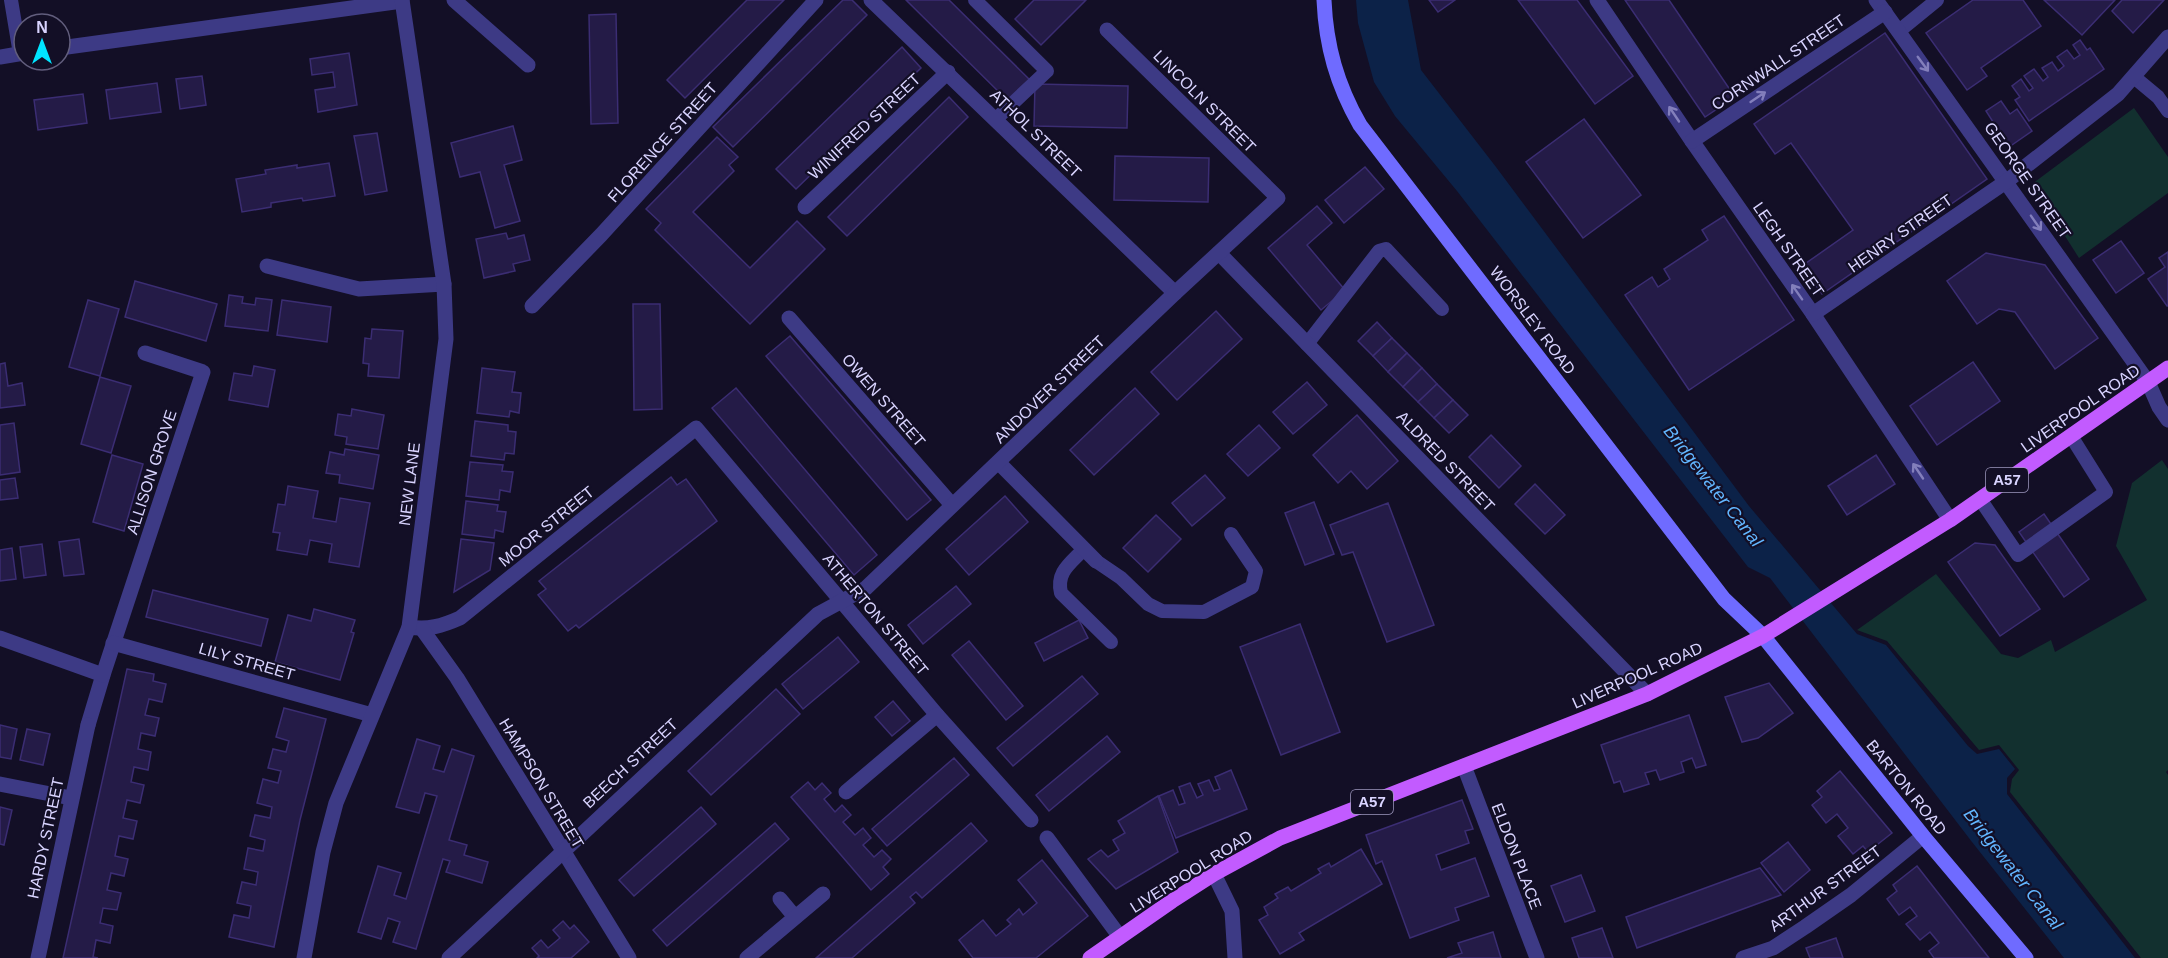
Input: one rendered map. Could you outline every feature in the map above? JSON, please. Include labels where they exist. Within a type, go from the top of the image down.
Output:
[{"type":"main road","name":"WORSLEY ROAD","points":[[1324,0],[1326,32],[1331,58],[1349,105],[1360,125],[1724,599],[1763,636]]},
{"type":"main road","name":"LIVERPOOL ROAD","points":[[1090,958],[1214,874],[1280,838],[1647,694],[1784,625],[1980,500],[2168,368]]},
{"type":"main road","name":"BARTON ROAD","points":[[1763,636],[1923,836],[2026,958]]},
{"type":"street","points":[[72,46],[402,0]]},
{"type":"street","name":"NEW LANE","points":[[304,958],[322,852],[336,804],[372,715],[416,628],[446,339],[444,284],[402,0]]},
{"type":"street","points":[[454,0],[528,66]]},
{"type":"street","name":"FLORENCE STREET","points":[[532,306],[601,235],[816,0]]},
{"type":"street","name":"ATHOL STREET","points":[[871,0],[1175,292]]},
{"type":"street","name":"LEGH STREET","points":[[1597,0],[1692,141],[1814,314],[1950,520]]},
{"type":"street","name":"CORNWALL STREET","points":[[1692,141],[1881,6]]},
{"type":"street","name":"GEORGE STREET","points":[[1881,6],[2148,382],[2158,407],[2168,420]]},
{"type":"street","name":"LINCOLN STREET","points":[[1107,30],[1278,198]]},
{"type":"street","name":"HENRY STREET","points":[[1814,314],[2007,181],[2118,94],[2168,37]]},
{"type":"street","name":"WINIFRED STREET","points":[[805,207],[948,72]]},
{"type":"street","name":"ANDOVER STREET","points":[[842,601],[866,588],[1175,292],[1278,198]]},
{"type":"street","name":"ALDRED STREET","points":[[1219,253],[1647,694]]},
{"type":"street","points":[[267,266],[359,289],[444,284]]},
{"type":"street","name":"OWEN STREET","points":[[789,318],[952,505]]},
{"type":"street","name":"ALLISON GROVE","points":[[113,643],[203,372],[145,353]]},
{"type":"street","name":"MOOR STREET","points":[[416,628],[441,627],[460,618],[696,428]]},
{"type":"street","name":"ATHERTON STREET","points":[[696,428],[937,716],[1031,820]]},
{"type":"street","points":[[999,463],[1096,561]]},
{"type":"street","name":"BEECH STREET","points":[[449,958],[562,850],[818,614],[842,601]]},
{"type":"street","name":"HAMPSON STREET","points":[[416,628],[457,678],[629,958]]},
{"type":"street","points":[[0,638],[103,675]]},
{"type":"street","name":"HARDY STREET","points":[[38,958],[88,725],[113,643]]},
{"type":"street","name":"LILY STREET","points":[[113,643],[372,715]]},
{"type":"street","points":[[846,792],[937,716]]},
{"type":"street","name":"ELDON PLACE","points":[[1464,766],[1537,958]]},
{"type":"street","points":[[0,784],[71,798]]},
{"type":"street","name":"ARTHUR STREET","points":[[1743,958],[1775,953],[1923,836]]},
{"type":"street","points":[[1047,838],[1120,937]]},
{"type":"street","points":[[1214,874],[1232,911],[1235,958]]},
{"type":"street","points":[[747,958],[823,894]]},
{"type":"street","points":[[780,898],[795,917]]},
{"type":"lane","points":[[975,0],[1047,71],[996,119]]},
{"type":"lane","points":[[1899,31],[1937,0]]},
{"type":"lane","points":[[2134,77],[2158,97],[2168,111]]},
{"type":"lane","points":[[1307,344],[1379,251],[1386,249],[1442,309]]},
{"type":"lane","points":[[1980,500],[2018,555],[2106,492],[2071,436]]},
{"type":"lane","points":[[1096,561],[1121,578],[1148,604],[1162,611],[1204,612],[1252,587],[1256,572],[1231,534]]},
{"type":"lane","points":[[1084,549],[1060,575],[1061,593],[1111,642]]},
{"type":"green space","points":[[2134,108],[2168,157],[2168,193],[2079,258],[2032,184]]},
{"type":"green space","points":[[2162,460],[2168,469],[2168,770],[2166,772],[2168,775],[2168,958],[2141,958],[2010,792],[2012,779],[2019,770],[1999,745],[1979,750],[1887,641],[1857,630],[1936,574],[2001,654],[2018,658],[2051,640],[2055,652],[2147,600],[2116,546],[2132,483]]},
{"type":"water","name":"Bridgewater Canal","points":[[1356,0],[1408,0],[1421,70],[1749,506],[1857,634],[1886,645],[1968,746],[1977,754],[1999,749],[2015,769],[2007,778],[2007,794],[2135,958],[2064,958],[1770,578],[1748,567],[1457,191],[1395,116],[1374,82],[1358,23]]},
{"type":"building","points":[[747,0],[784,0],[685,98],[667,80]]},
{"type":"building","points":[[843,0],[852,0],[867,15],[733,147],[713,127]]},
{"type":"building","points":[[906,0],[949,0],[1031,81],[1010,103]]},
{"type":"building","points":[[1034,0],[1086,0],[1041,45],[1015,19]]},
{"type":"building","points":[[1429,0],[1455,0],[1438,12]]},
{"type":"building","points":[[1518,0],[1577,0],[1633,76],[1595,104]]},
{"type":"building","points":[[1625,0],[1669,0],[1735,97],[1705,117]]},
{"type":"building","points":[[1973,0],[2023,0],[2041,26],[1981,68],[1987,76],[1967,90],[1926,33]]},
{"type":"building","points":[[2044,0],[2115,0],[2082,35]]},
{"type":"building","points":[[2122,0],[2164,0],[2133,33],[2112,11]]},
{"type":"building","points":[[616,14],[618,123],[591,124],[589,15]]},
{"type":"building","points":[[1885,33],[1987,179],[1822,294],[1802,266],[1853,230],[1791,143],[1775,154],[1754,124]]},
{"type":"building","points":[[2080,40],[2087,50],[2090,48],[2104,69],[2029,121],[2015,100],[2020,97],[2012,86],[2021,79],[2029,91],[2033,88],[2024,76],[2034,69],[2043,81],[2048,77],[2042,68],[2052,62],[2058,71],[2064,66],[2057,57],[2067,50],[2074,59],[2080,55],[2073,45]]},
{"type":"building","points":[[902,47],[921,68],[796,189],[776,169]]},
{"type":"building","points":[[349,53],[357,105],[318,112],[315,90],[335,87],[333,72],[312,75],[310,59]]},
{"type":"building","points":[[202,76],[206,105],[180,109],[176,79]]},
{"type":"building","points":[[157,83],[161,112],[110,119],[106,90]]},
{"type":"building","points":[[1035,84],[1128,86],[1127,128],[1034,126]]},
{"type":"building","points":[[83,94],[87,123],[38,130],[34,100]]},
{"type":"building","points":[[949,97],[968,117],[847,236],[828,217]]},
{"type":"building","points":[[2001,101],[2010,114],[2017,109],[2032,131],[2009,147],[1986,111]]},
{"type":"building","points":[[1584,119],[1641,195],[1583,238],[1526,162]]},
{"type":"building","points":[[513,126],[522,160],[504,165],[520,221],[495,228],[480,172],[460,177],[451,143]]},
{"type":"building","points":[[377,133],[387,191],[365,195],[354,136]]},
{"type":"building","points":[[717,137],[738,157],[729,165],[734,171],[693,212],[750,268],[797,221],[825,249],[750,324],[655,230],[661,223],[646,209]]},
{"type":"building","points":[[1115,156],[1209,158],[1208,202],[1114,200]]},
{"type":"building","points":[[329,163],[335,196],[271,203],[271,207],[242,212],[236,179],[266,174],[265,170]]},
{"type":"building","points":[[1365,167],[1384,189],[1344,223],[1325,200]]},
{"type":"building","points":[[1317,206],[1332,223],[1307,245],[1345,290],[1321,310],[1268,248]]},
{"type":"building","points":[[1724,216],[1794,320],[1689,390],[1625,295],[1652,277],[1658,287],[1670,279],[1664,269],[1708,240],[1702,230]]},
{"type":"building","points":[[506,233],[508,239],[524,235],[530,260],[513,264],[515,271],[484,278],[476,239]]},
{"type":"building","points":[[2121,241],[2144,273],[2116,293],[2093,260]]},
{"type":"building","points":[[2168,252],[2167,306],[2148,279],[2165,267],[2159,258]]},
{"type":"building","points":[[1986,253],[2045,265],[2098,338],[2055,369],[2015,312],[1999,309],[1977,324],[1947,281]]},
{"type":"building","points":[[135,281],[217,304],[206,341],[125,317]]},
{"type":"building","points":[[229,295],[243,297],[242,303],[255,305],[256,298],[272,300],[268,331],[225,326]]},
{"type":"building","points":[[88,300],[119,309],[100,376],[69,367]]},
{"type":"building","points":[[282,300],[331,307],[327,342],[277,335]]},
{"type":"building","points":[[633,304],[660,304],[662,409],[634,410]]},
{"type":"building","points":[[1216,311],[1242,339],[1177,400],[1151,372]]},
{"type":"building","points":[[1377,322],[1392,338],[1373,356],[1358,341]]},
{"type":"building","points":[[372,329],[403,331],[399,378],[368,376],[369,364],[363,363],[365,338],[371,339]]},
{"type":"building","points":[[790,336],[931,500],[907,520],[766,356]]},
{"type":"building","points":[[1392,338],[1407,353],[1388,372],[1373,356]]},
{"type":"building","points":[[1407,353],[1422,368],[1403,387],[1388,372]]},
{"type":"building","points":[[1973,362],[2000,401],[1937,445],[1910,406]]},
{"type":"building","points":[[5,363],[8,386],[22,383],[25,405],[0,408],[0,364]]},
{"type":"building","points":[[254,366],[275,370],[268,407],[229,400],[234,373],[252,376]]},
{"type":"building","points":[[482,368],[515,372],[512,392],[521,393],[519,413],[510,411],[509,417],[477,413]]},
{"type":"building","points":[[1422,368],[1437,384],[1418,402],[1403,387]]},
{"type":"building","points":[[100,377],[131,386],[111,453],[81,444]]},
{"type":"building","points":[[1307,382],[1327,405],[1293,434],[1273,412]]},
{"type":"building","points":[[1437,384],[1453,400],[1434,418],[1418,402]]},
{"type":"building","points":[[736,388],[877,555],[854,575],[712,408]]},
{"type":"building","points":[[1135,388],[1159,414],[1094,475],[1070,450]]},
{"type":"building","points":[[1453,400],[1468,415],[1449,433],[1434,418]]},
{"type":"building","points":[[352,409],[384,415],[378,449],[346,444],[347,437],[335,435],[338,414],[351,416]]},
{"type":"building","points":[[1357,415],[1398,461],[1367,489],[1351,471],[1338,483],[1313,455]]},
{"type":"building","points":[[475,421],[508,425],[508,431],[516,432],[514,454],[505,453],[504,460],[471,456]]},
{"type":"building","points":[[14,423],[20,472],[0,475],[0,425]]},
{"type":"building","points":[[1259,425],[1280,448],[1248,476],[1227,454]]},
{"type":"building","points":[[1491,435],[1521,466],[1499,488],[1469,457]]},
{"type":"building","points":[[345,449],[379,455],[373,489],[339,483],[340,475],[326,473],[330,452],[344,455]]},
{"type":"building","points":[[112,455],[143,464],[124,531],[93,522]]},
{"type":"building","points":[[1876,455],[1895,484],[1847,515],[1828,486]]},
{"type":"building","points":[[470,462],[503,465],[502,471],[513,472],[510,492],[500,490],[499,500],[466,496]]},
{"type":"building","points":[[1205,475],[1225,498],[1192,526],[1172,503]]},
{"type":"building","points":[[671,477],[677,485],[686,479],[717,521],[579,628],[576,625],[568,631],[538,595],[546,589],[539,581]]},
{"type":"building","points":[[15,478],[18,498],[0,500],[0,480]]},
{"type":"building","points":[[1535,484],[1565,515],[1545,534],[1515,504]]},
{"type":"building","points":[[288,486],[318,491],[313,518],[336,522],[340,498],[370,503],[359,567],[329,562],[332,544],[310,540],[307,555],[277,550],[280,533],[273,532],[278,504],[285,505]]},
{"type":"building","points":[[1005,496],[1028,522],[969,575],[946,549]]},
{"type":"building","points":[[466,501],[498,505],[497,511],[506,512],[503,532],[495,530],[494,538],[462,534]]},
{"type":"building","points":[[1314,502],[1334,554],[1305,565],[1285,513]]},
{"type":"building","points":[[1388,503],[1434,625],[1387,642],[1353,552],[1342,555],[1330,525]]},
{"type":"building","points":[[2044,514],[2089,579],[2064,597],[2019,532]]},
{"type":"building","points":[[1156,515],[1181,539],[1148,572],[1123,548]]},
{"type":"building","points":[[79,539],[84,574],[64,576],[59,542]]},
{"type":"building","points":[[461,539],[494,543],[490,570],[454,592]]},
{"type":"building","points":[[1975,543],[1995,545],[2040,609],[2000,636],[1948,562]]},
{"type":"building","points":[[42,544],[46,575],[24,578],[20,547]]},
{"type":"building","points":[[12,548],[16,579],[0,581],[0,550]]},
{"type":"building","points":[[956,586],[971,604],[923,644],[908,625]]},
{"type":"building","points":[[153,590],[268,619],[261,646],[146,617]]},
{"type":"building","points":[[314,609],[355,620],[351,632],[354,633],[340,680],[275,662],[288,615],[311,621]]},
{"type":"building","points":[[1079,620],[1088,638],[1044,661],[1035,643]]},
{"type":"building","points":[[1300,624],[1340,732],[1281,755],[1240,647]]},
{"type":"building","points":[[838,637],[859,662],[803,709],[782,684]]},
{"type":"building","points":[[969,641],[1023,706],[1006,720],[952,655]]},
{"type":"building","points":[[127,669],[154,674],[153,681],[166,684],[162,702],[149,699],[145,715],[159,718],[155,736],[141,733],[138,749],[151,752],[148,770],[134,767],[131,782],[144,785],[140,803],[127,800],[123,818],[137,821],[133,839],[119,836],[115,856],[128,859],[124,876],[111,873],[107,890],[121,893],[117,910],[103,908],[100,923],[113,926],[110,943],[96,940],[93,957],[98,958],[63,958]]},
{"type":"building","points":[[1082,676],[1098,694],[1013,766],[997,748]]},
{"type":"building","points":[[1769,683],[1793,713],[1758,738],[1742,742],[1725,697]]},
{"type":"building","points":[[776,689],[800,714],[711,795],[688,771]]},
{"type":"building","points":[[893,701],[910,721],[892,736],[875,717]]},
{"type":"building","points":[[284,708],[326,719],[300,820],[274,947],[229,937],[234,915],[249,918],[251,906],[237,903],[242,882],[256,885],[258,872],[244,869],[248,848],[263,851],[265,840],[250,836],[255,815],[270,818],[272,807],[257,803],[263,779],[278,783],[281,771],[268,768],[273,749],[286,752],[289,741],[276,737]]},
{"type":"building","points":[[1689,715],[1706,765],[1696,768],[1692,758],[1681,762],[1684,772],[1660,780],[1656,770],[1645,773],[1649,784],[1624,792],[1620,781],[1614,783],[1601,745]]},
{"type":"building","points":[[0,725],[17,729],[11,759],[0,757]]},
{"type":"building","points":[[27,729],[50,734],[43,765],[20,760]]},
{"type":"building","points":[[1107,736],[1120,752],[1049,811],[1036,795]]},
{"type":"building","points":[[417,739],[440,746],[433,769],[444,772],[452,749],[474,756],[449,840],[467,845],[464,855],[488,862],[482,883],[446,872],[450,861],[443,859],[416,949],[393,942],[400,922],[388,918],[381,939],[358,932],[378,866],[401,873],[394,895],[406,899],[437,796],[425,793],[419,813],[396,807]]},
{"type":"building","points":[[954,758],[969,775],[887,846],[872,829]]},
{"type":"building","points":[[1231,770],[1247,809],[1176,838],[1159,796],[1173,790],[1179,805],[1185,803],[1179,787],[1190,783],[1197,798],[1203,795],[1198,784],[1209,780],[1214,791],[1220,789],[1215,777]]},
{"type":"building","points":[[1840,771],[1892,833],[1868,852],[1863,846],[1853,854],[1838,836],[1848,828],[1837,814],[1826,823],[1812,805],[1822,797],[1817,791]]},
{"type":"building","points":[[808,782],[815,790],[822,783],[831,793],[824,799],[835,812],[842,805],[851,815],[843,822],[855,835],[863,828],[871,838],[863,845],[874,857],[882,850],[891,859],[883,867],[889,874],[871,890],[791,797]]},
{"type":"building","points":[[1158,796],[1178,852],[1116,889],[1088,859],[1101,850],[1108,857],[1119,850],[1113,840],[1125,833],[1118,821]]},
{"type":"building","points":[[1462,800],[1473,829],[1465,831],[1469,843],[1436,855],[1441,870],[1475,858],[1489,896],[1455,908],[1459,920],[1410,938],[1382,861],[1376,864],[1366,835]]},
{"type":"building","points":[[0,807],[12,810],[4,845],[0,844]]},
{"type":"building","points":[[701,807],[716,824],[634,896],[619,880]]},
{"type":"building","points":[[775,823],[789,839],[667,946],[653,930]]},
{"type":"building","points":[[971,823],[987,841],[922,898],[916,892],[910,897],[915,903],[852,958],[816,958]]},
{"type":"building","points":[[1788,842],[1810,870],[1784,892],[1761,863]]},
{"type":"building","points":[[1361,849],[1382,884],[1299,933],[1304,940],[1280,954],[1259,920],[1268,915],[1264,907],[1278,898],[1275,894],[1288,887],[1291,891],[1321,873],[1318,869],[1329,863],[1331,867]]},
{"type":"building","points":[[1042,860],[1088,916],[1036,958],[973,958],[959,940],[983,920],[996,936],[1011,924],[1007,920],[1019,909],[1023,915],[1037,903],[1018,880]]},
{"type":"building","points":[[1917,866],[1989,958],[1934,958],[1929,951],[1939,943],[1930,932],[1920,940],[1906,924],[1917,916],[1910,907],[1899,915],[1887,899],[1897,891],[1893,885]]},
{"type":"building","points":[[1760,868],[1781,895],[1637,948],[1626,917]]},
{"type":"building","points":[[1581,875],[1595,911],[1565,922],[1551,886]]},
{"type":"building","points":[[563,921],[570,929],[574,925],[589,942],[571,958],[537,958],[539,956],[532,948],[541,940],[548,948],[560,938],[553,930]]},
{"type":"building","points":[[1602,928],[1613,958],[1579,958],[1572,938]]},
{"type":"building","points":[[1493,932],[1501,958],[1447,958],[1462,953],[1458,943]]},
{"type":"building","points":[[1836,938],[1843,958],[1810,958],[1806,948]]}]
